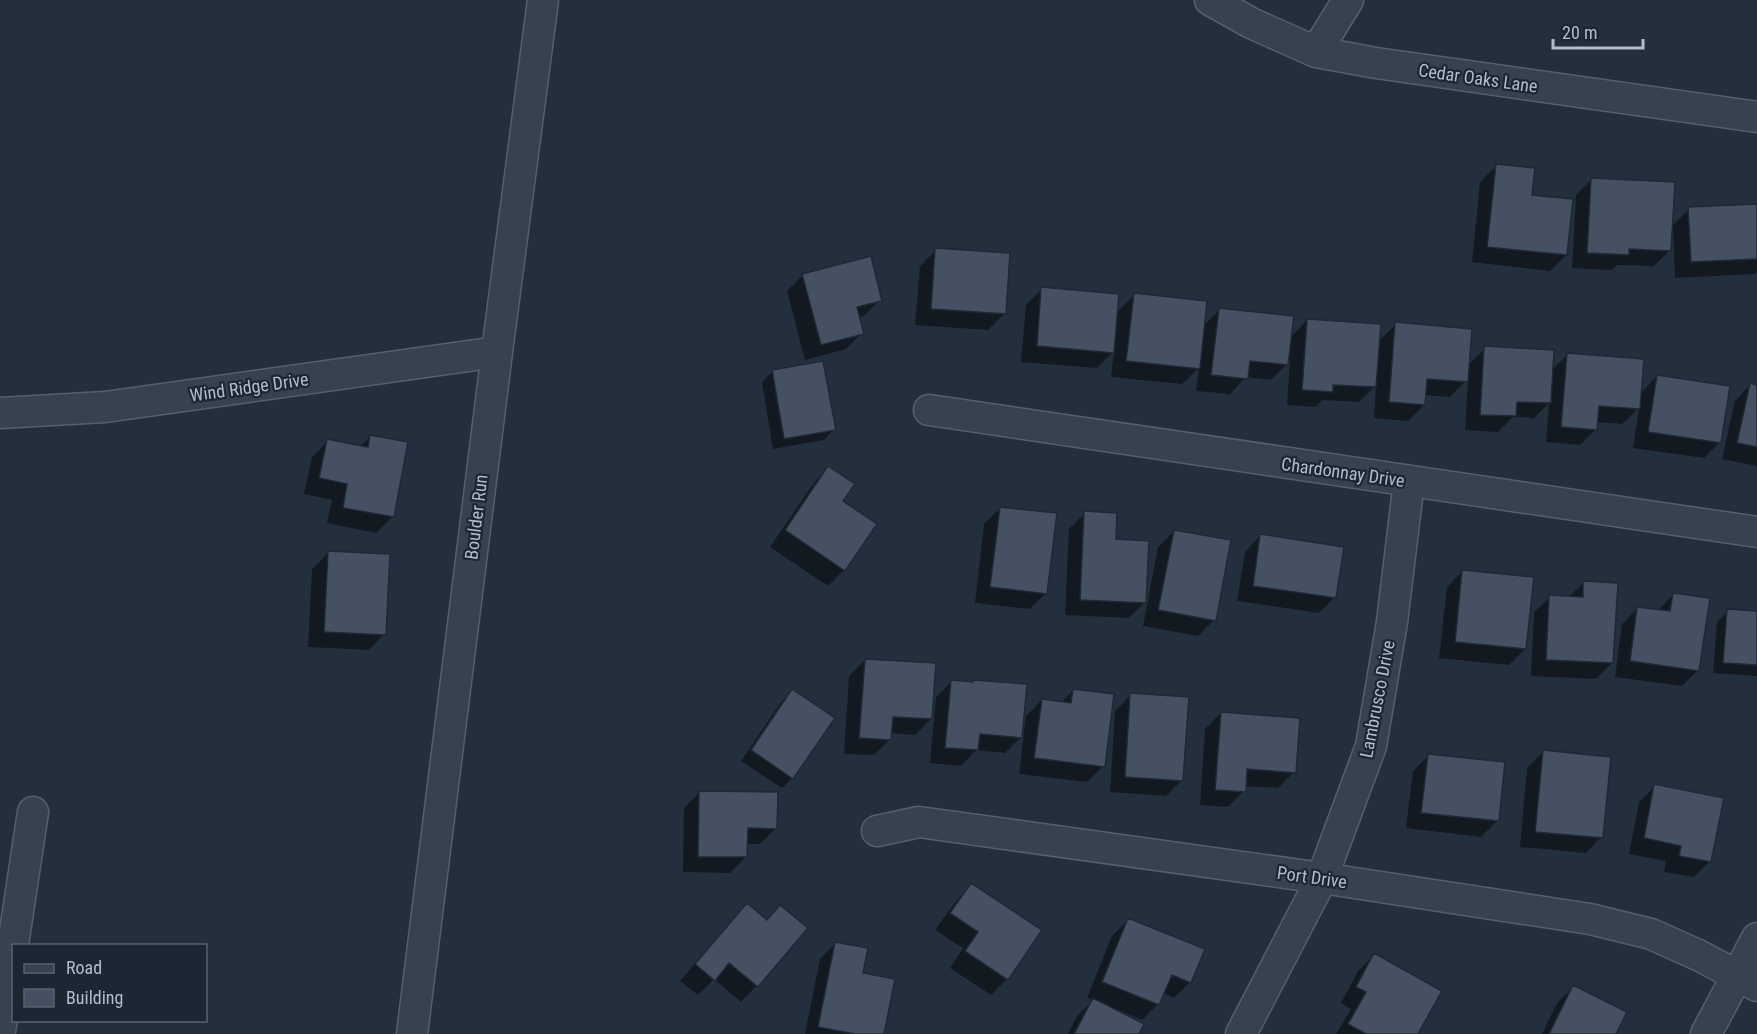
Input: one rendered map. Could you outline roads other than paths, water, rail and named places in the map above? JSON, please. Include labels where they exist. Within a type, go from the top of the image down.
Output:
[{"type":"street","name":"Boulder Run","points":[[412,1034],[543,0]]},
{"type":"street","name":"Cedar Oaks Lane","points":[[1210,0],[1251,23],[1316,52],[1376,63],[1757,117]]},
{"type":"street","points":[[1316,52],[1348,0]]},
{"type":"street","name":"Wind Ridge Drive","points":[[0,413],[105,407],[497,352]]},
{"type":"street","name":"Chardonnay Drive","points":[[929,410],[1757,532]]},
{"type":"street","name":"Lambrusco Drive","points":[[1241,1034],[1322,878],[1371,746],[1392,621],[1410,481]]},
{"type":"street","points":[[13,944],[33,812]]},
{"type":"street","name":"Port Drive","points":[[877,831],[919,822],[1322,878],[1590,919],[1651,934],[1698,955],[1747,981]]},
{"type":"street","points":[[1706,1034],[1747,981],[1757,938]]},
{"type":"street","points":[[0,1031],[12,951]]}]
